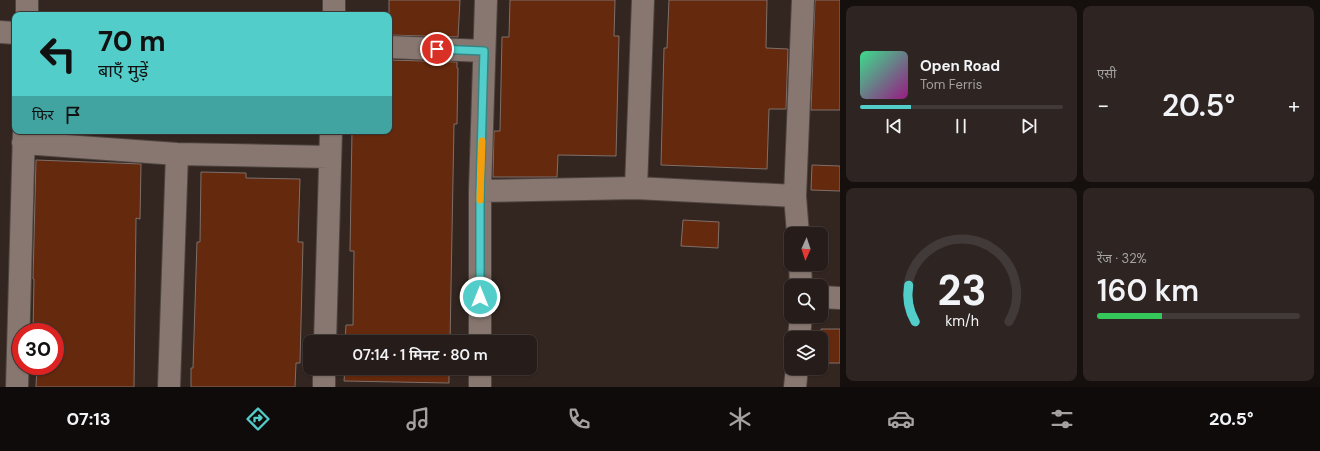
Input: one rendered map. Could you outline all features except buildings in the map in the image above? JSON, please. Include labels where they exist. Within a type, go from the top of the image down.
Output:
[{"type":"street","points":[[27,0],[27,12]]},
{"type":"street","points":[[334,0],[334,12]]},
{"type":"street","points":[[480,335],[480,191],[486,0]]},
{"type":"street","points":[[636,188],[643,0]]},
{"type":"street","points":[[797,227],[795,196],[803,0]]},
{"type":"street","points":[[0,32],[12,33]]},
{"type":"street","points":[[392,47],[484,51]]},
{"type":"street","points":[[325,335],[331,134]]},
{"type":"street","points":[[17,387],[23,137],[177,154],[330,156]]},
{"type":"street","points":[[169,387],[177,154]]},
{"type":"street","points":[[480,191],[636,188],[795,196]]},
{"type":"street","points":[[828,297],[840,298]]},
{"type":"street","points":[[324,375],[324,387]]},
{"type":"street","points":[[480,375],[480,387]]},
{"type":"street","points":[[795,387],[796,375]]},
{"type":"slow traffic","points":[[480,200],[482,141]]},
{"type":"route","points":[[437,49],[484,51],[480,191],[480,297]]}]
